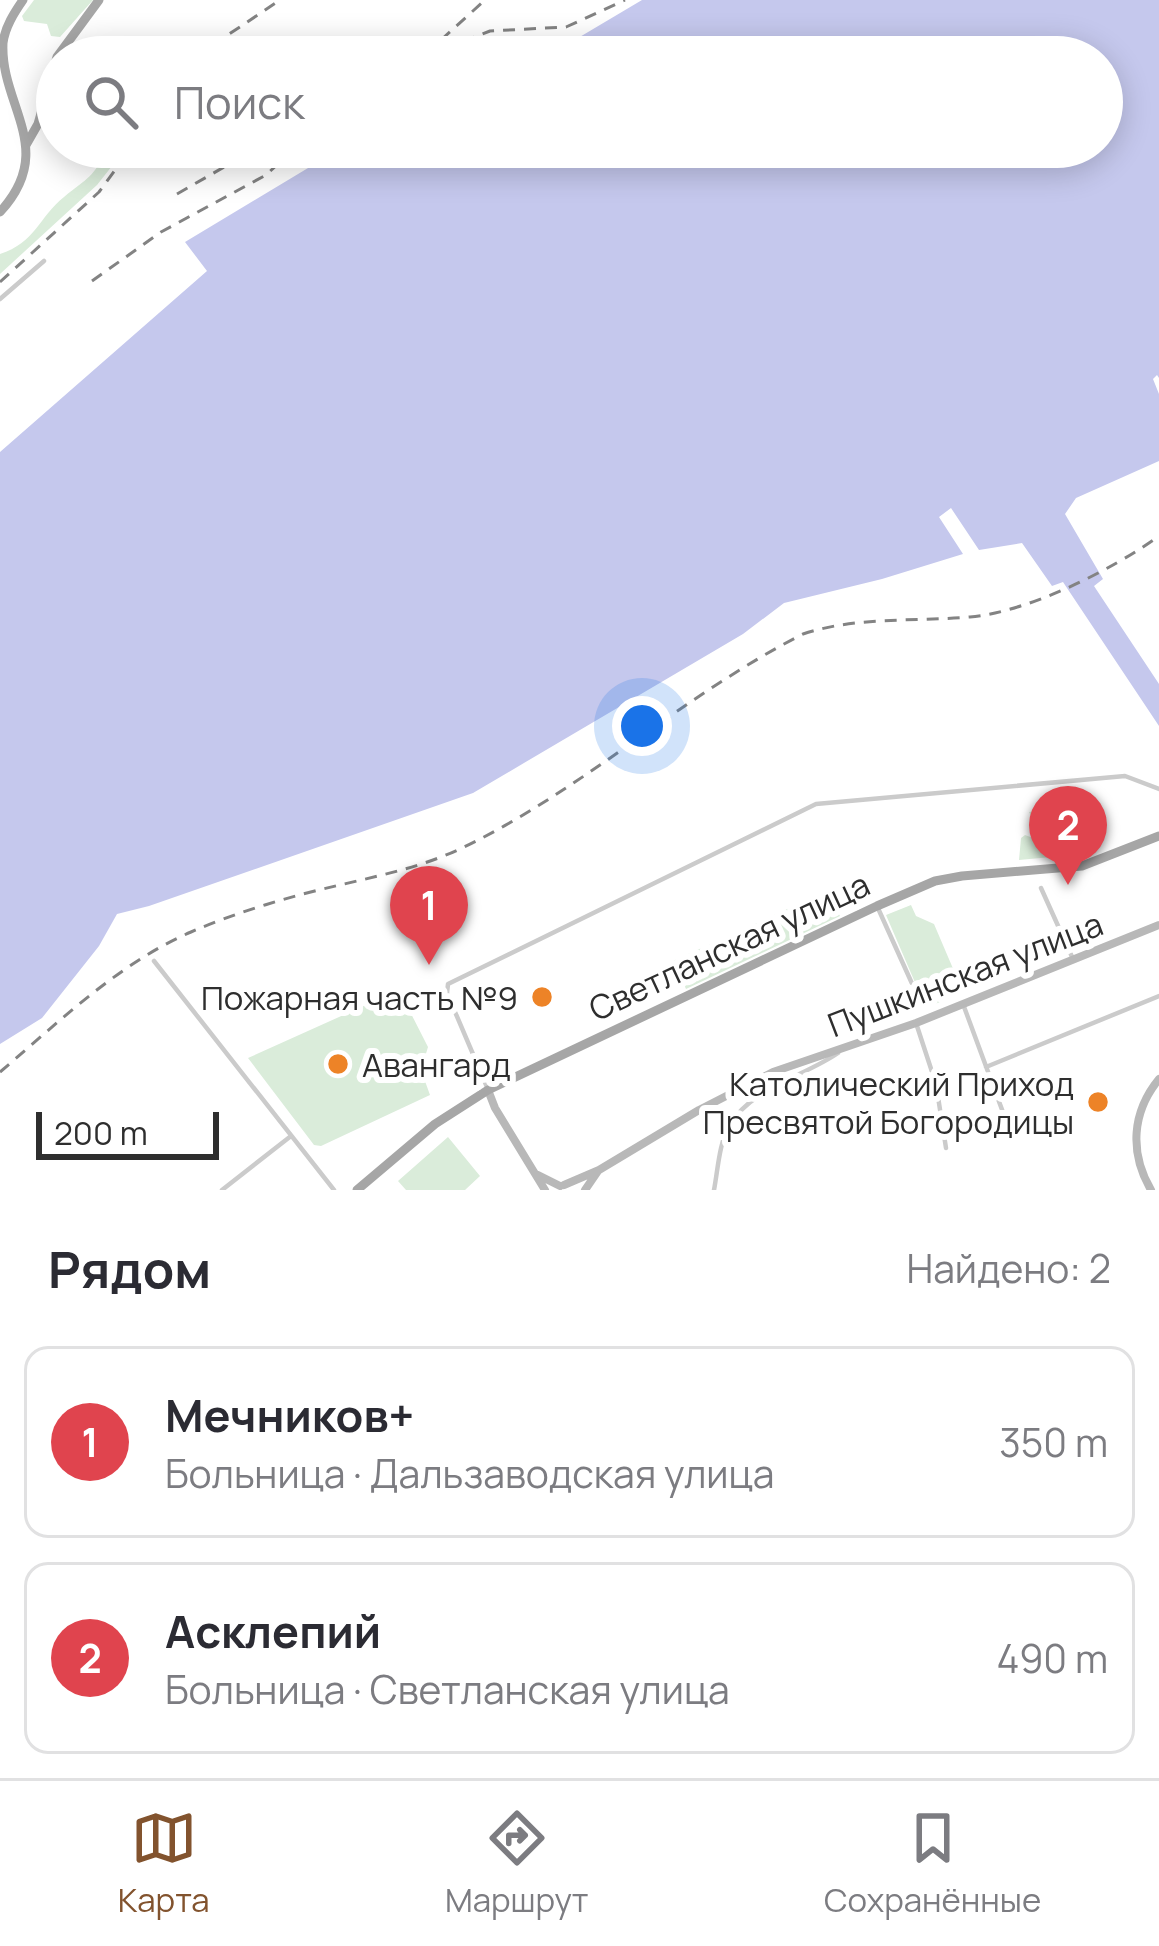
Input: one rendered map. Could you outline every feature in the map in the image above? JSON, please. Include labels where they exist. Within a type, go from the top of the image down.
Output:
[{"type":"main road","points":[[23,0],[6,32],[1,58],[26,145]]},
{"type":"main road","points":[[72,36],[99,0]]},
{"type":"main road","points":[[0,212],[19,185],[26,145],[36,126]]},
{"type":"main road","name":"Светланская улица","points":[[357,1190],[435,1124],[488,1090],[877,906],[935,881],[1082,866],[1159,836]]},
{"type":"main road","name":"Пушкинская улица","points":[[556,1188],[599,1170],[736,1090],[1159,925]]},
{"type":"main road","points":[[1151,1190],[1137,1149],[1136,1119],[1159,1078]]},
{"type":"main road","points":[[488,1090],[532,1170],[556,1188],[575,1190]]},
{"type":"main road","points":[[532,1170],[556,1188]]},
{"type":"main road","name":"Пушкинская улица","points":[[585,1190],[599,1170]]},
{"type":"street","points":[[0,299],[44,261]]},
{"type":"street","points":[[488,1090],[446,993],[451,982],[815,804],[1125,776],[1159,789]]},
{"type":"street","points":[[1041,888],[1073,959]]},
{"type":"street","points":[[877,906],[920,999]]},
{"type":"street","points":[[154,961],[334,1190]]},
{"type":"street","points":[[986,1067],[1159,996]]},
{"type":"street","points":[[963,1004],[1010,1134]]},
{"type":"street","points":[[916,1023],[936,1084],[946,1148]]},
{"type":"street","points":[[714,1190],[725,1135],[740,1113],[843,1049]]},
{"type":"street","points":[[222,1190],[291,1136]]},
{"type":"green space","points":[[34,0],[93,0],[61,36],[51,36],[47,24],[24,21],[22,16]]},
{"type":"green space","points":[[110,168],[0,274],[0,254],[29,236],[94,172]]},
{"type":"green space","points":[[1060,808],[1073,855],[1019,860],[1021,838],[1033,838],[1037,827],[1029,812]]},
{"type":"green space","points":[[827,891],[840,916],[686,989],[673,961]]},
{"type":"green space","points":[[911,905],[916,916],[934,924],[963,992],[926,1008],[886,915]]},
{"type":"green space","name":"Авангард","points":[[399,990],[428,1047],[421,1070],[430,1095],[321,1146],[314,1145],[248,1058]]},
{"type":"green space","points":[[448,1137],[480,1176],[465,1190],[406,1190],[398,1181]]},
{"type":"water","points":[[642,0],[1159,0],[1159,378],[1153,379],[1159,394],[1159,461],[1076,498],[1065,514],[1103,579],[1094,586],[1159,684],[1159,726],[1063,582],[1052,586],[1022,543],[979,550],[951,508],[939,517],[963,554],[784,603],[743,634],[473,793],[117,914],[99,946],[42,1018],[0,1044],[0,452],[207,271],[185,242],[308,168],[1123,168],[1123,36],[581,36]]},
{"type":"railway","points":[[226,36],[280,0]]},
{"type":"railway","points":[[445,36],[485,0]]},
{"type":"railway","points":[[477,36],[490,31],[566,27],[625,0]]},
{"type":"railway","points":[[0,282],[99,192],[117,168]]},
{"type":"railway","points":[[177,194],[222,168]]},
{"type":"railway","points":[[92,281],[161,232],[274,168]]},
{"type":"railway","points":[[0,1072],[91,995],[165,945],[245,911],[402,870],[462,848],[549,799],[716,685],[803,634],[844,624],[970,617],[1017,607],[1094,575],[1159,536]]},
{"type":"place","name":"Асклепий","points":[[1068,885]]},
{"type":"place","name":"Мечников+","points":[[429,965]]},
{"type":"place","name":"Пожарная часть №9","points":[[542,997]]},
{"type":"place","name":"Авангард","points":[[338,1064]]},
{"type":"place","name":"Католический Приход Пресвятой Богородицы","points":[[1098,1102]]}]
